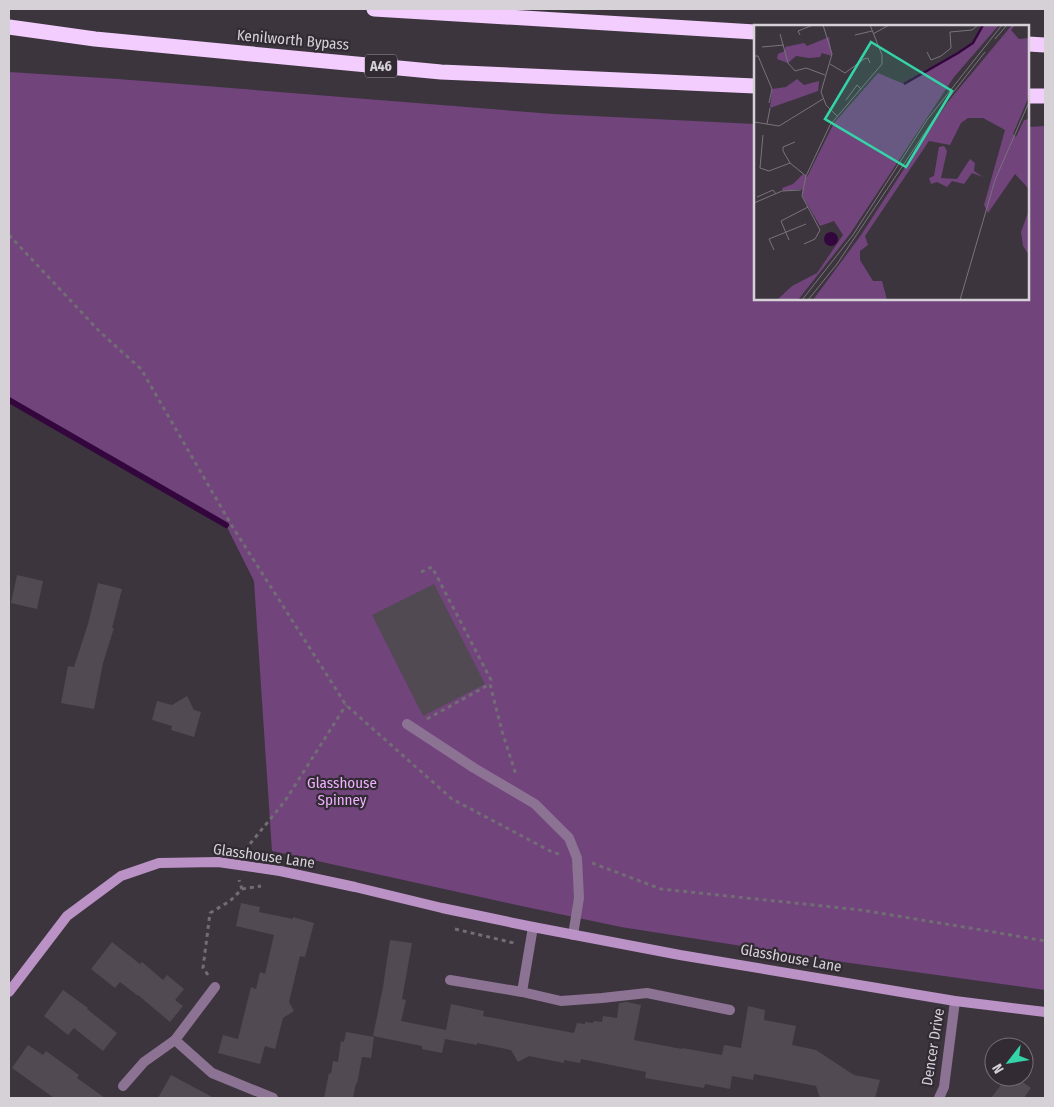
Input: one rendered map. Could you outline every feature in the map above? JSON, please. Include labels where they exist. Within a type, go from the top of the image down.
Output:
[{"type":"highway","points":[[374,9],[754,32]]},
{"type":"highway","name":"Kenilworth Bypass","points":[[9,27],[95,39],[441,72],[754,86]]},
{"type":"highway","points":[[1029,44],[1045,45]]},
{"type":"highway","points":[[1029,96],[1045,96]]},
{"type":"street","points":[[410,726],[474,768],[536,804],[568,838],[577,858],[579,898],[573,935]]},
{"type":"street","name":"Glasshouse Lane","points":[[9,992],[67,916],[121,876],[159,863],[218,862],[280,870],[442,908],[573,935],[955,1000],[1045,1012]]},
{"type":"street","points":[[522,992],[532,927]]},
{"type":"street","points":[[450,980],[561,1000],[647,993],[730,1010]]},
{"type":"street","points":[[123,1086],[144,1062],[175,1040],[215,986]]},
{"type":"street","name":"Dencer Drive","points":[[939,1098],[944,1087],[955,1000]]},
{"type":"street","points":[[175,1040],[212,1073],[273,1098]]},
{"type":"path","points":[[9,235],[100,332],[141,369],[232,526],[346,705],[452,798],[552,852],[577,858],[661,889],[861,910],[1045,941]]},
{"type":"path","points":[[421,572],[432,568],[491,680],[490,684],[502,731],[522,797]]},
{"type":"path","points":[[410,726],[490,684]]},
{"type":"path","points":[[242,889],[235,864],[285,800],[346,705]]},
{"type":"path","points":[[215,986],[203,968],[210,912],[230,901],[242,889],[259,886],[268,887]]},
{"type":"path","points":[[454,929],[530,946]]},
{"type":"green space","name":"Glasshouse Spinney","points":[[9,72],[553,114],[754,124],[754,300],[1029,300],[1029,127],[1045,126],[1045,990],[843,962],[621,927],[272,851],[254,581],[226,525],[9,400]]},
{"type":"building","points":[[17,575],[43,581],[37,609],[11,603]]},
{"type":"building","points":[[98,583],[122,589],[112,628],[114,628],[103,663],[94,709],[61,703],[68,666],[74,667],[88,624]]},
{"type":"building","points":[[434,584],[485,684],[423,716],[372,615]]},
{"type":"building","points":[[187,696],[194,710],[201,712],[194,737],[171,730],[172,726],[152,720],[157,701],[172,705]]},
{"type":"building","points":[[241,903],[260,907],[259,912],[293,919],[293,917],[314,923],[305,957],[300,956],[289,1002],[294,1011],[283,1018],[275,1049],[265,1046],[260,1064],[218,1053],[223,1035],[238,1039],[251,987],[256,989],[260,972],[265,974],[274,935],[236,926]]},
{"type":"building","points":[[390,940],[412,943],[402,999],[406,1000],[401,1021],[446,1030],[451,1004],[484,1011],[483,1016],[574,1033],[577,1023],[602,1022],[603,1016],[617,1018],[619,1003],[627,1002],[641,1005],[634,1040],[722,1055],[724,1045],[741,1048],[748,1006],[765,1010],[764,1020],[796,1026],[792,1045],[816,1050],[854,1075],[880,1080],[875,1098],[820,1098],[816,1086],[754,1074],[753,1080],[732,1076],[730,1089],[705,1084],[704,1088],[645,1078],[646,1072],[581,1059],[580,1063],[564,1060],[564,1063],[529,1056],[518,1062],[511,1050],[477,1043],[477,1045],[445,1039],[442,1053],[422,1049],[422,1046],[373,1036]]},
{"type":"building","points":[[112,942],[140,964],[142,962],[163,980],[167,975],[184,989],[175,1000],[183,1006],[170,1022],[120,982],[115,988],[91,969]]},
{"type":"building","points":[[63,990],[117,1033],[103,1051],[74,1028],[68,1035],[44,1016]]},
{"type":"building","points":[[346,1032],[374,1037],[371,1058],[362,1057],[353,1098],[324,1098],[333,1061],[338,1062],[341,1041],[344,1042]]},
{"type":"building","points":[[28,1045],[43,1055],[46,1051],[79,1075],[77,1078],[105,1098],[54,1098],[12,1068]]},
{"type":"building","points":[[171,1075],[214,1098],[158,1098]]},
{"type":"building","points":[[999,1087],[1031,1088],[1024,1098],[991,1098]]},
{"type":"waterway","points":[[9,400],[226,525]]}]
